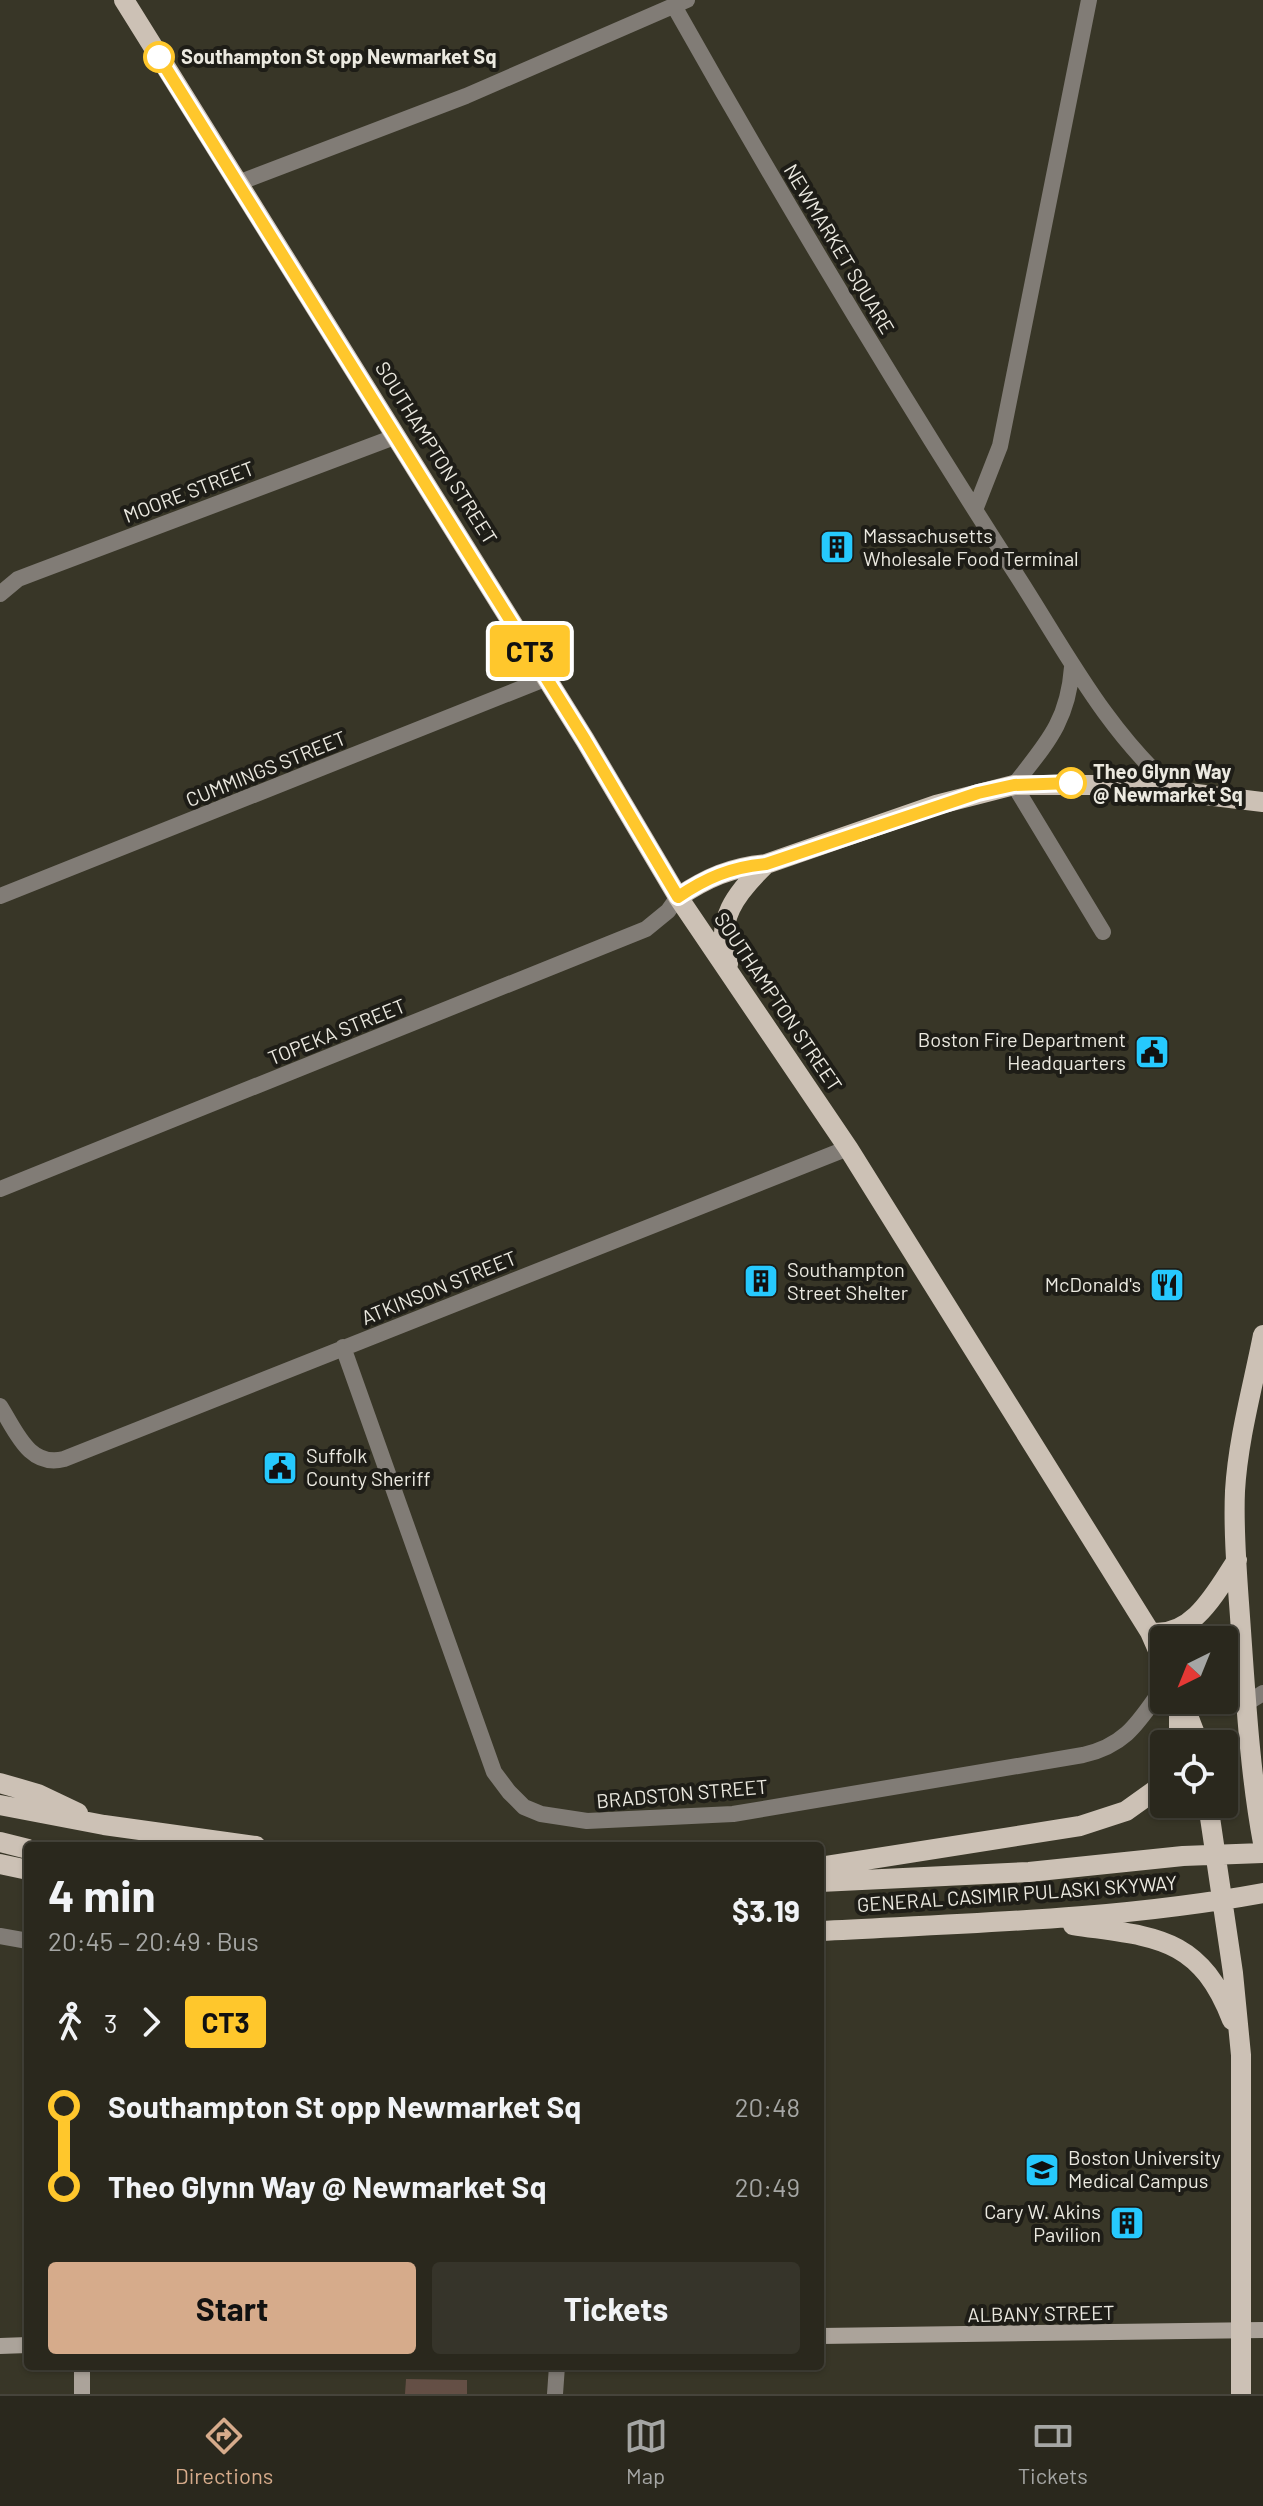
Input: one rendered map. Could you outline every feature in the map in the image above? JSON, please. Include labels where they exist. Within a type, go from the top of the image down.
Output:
[{"type":"main road","name":"SOUTHAMPTON STREET","points":[[124,0],[547,678],[678,897],[848,1148],[1150,1632]]},
{"type":"main road","points":[[678,897],[718,873],[740,866],[766,864],[936,805],[1014,785],[1123,785],[1263,802]]},
{"type":"main road","points":[[733,979],[724,951],[722,931],[737,897],[766,864]]},
{"type":"main road","points":[[1263,1335],[1237,1476],[1237,1560],[1255,1698],[1257,1809],[1263,1843]]},
{"type":"main road","points":[[1179,1626],[1195,1617],[1237,1560]]},
{"type":"main road","points":[[0,1783],[38,1794],[104,1825]]},
{"type":"main road","points":[[824,1866],[1080,1826],[1126,1811],[1150,1794]]},
{"type":"main road","points":[[0,1805],[104,1825],[227,1842]]},
{"type":"main road","points":[[1210,1818],[1241,2055],[1241,2394]]},
{"type":"main road","points":[[0,1842],[24,1848]]},
{"type":"main road","name":"GENERAL CASIMIR PULASKI SKYWAY","points":[[824,1882],[1029,1872],[1263,1853]]},
{"type":"main road","points":[[0,1864],[24,1869]]},
{"type":"main road","name":"GENERAL CASIMIR PULASKI SKYWAY","points":[[824,1931],[1042,1920],[1177,1908],[1263,1893]]},
{"type":"main road","points":[[1042,1920],[1142,1934],[1163,1941],[1187,1955],[1210,1976],[1220,1992],[1233,2023],[1241,2055]]},
{"type":"main road","name":"ALBANY STREET","points":[[824,2336],[1263,2330]]},
{"type":"main road","points":[[0,2346],[24,2345]]},
{"type":"main road","points":[[82,2370],[82,2394]]},
{"type":"street","points":[[975,510],[1000,446],[1089,0]]},
{"type":"street","name":"NEWMARKET SQUARE","points":[[238,183],[466,96],[680,3],[748,137],[975,510],[1053,631],[1072,667],[1148,768],[1177,792]]},
{"type":"street","name":"MOORE STREET","points":[[0,594],[18,579],[397,436]]},
{"type":"street","points":[[1072,667],[1064,712],[1053,734],[1014,785],[1103,932]]},
{"type":"street","name":"CUMMINGS STREET","points":[[0,896],[547,678]]},
{"type":"street","name":"TOPEKA STREET","points":[[0,1189],[646,929],[668,911],[678,897]]},
{"type":"street","name":"ATKINSON STREET","points":[[0,1406],[27,1450],[44,1460],[64,1459],[848,1148]]},
{"type":"street","name":"BRADSTON STREET","points":[[343,1347],[494,1772],[524,1807],[541,1814],[587,1821],[733,1814],[1104,1750],[1122,1740],[1150,1704]]},
{"type":"street","points":[[0,1936],[24,1940]]},
{"type":"street","points":[[555,2394],[557,2370]]},
{"type":"shaded area","points":[[406,2379],[467,2380],[467,2394],[405,2394]]},
{"type":"bus line","name":"CT3","points":[[159,57],[616,790],[678,897],[718,873],[740,866],[766,864],[936,805],[1014,785],[1071,783]]},
{"type":"place","name":"Southampton St opp Newmarket Sq","points":[[159,57]]},
{"type":"place","name":"Massachusetts Wholesale Food Terminal","points":[[837,547]]},
{"type":"place","name":"Theo Glynn Way @ Newmarket Sq","points":[[1071,783]]},
{"type":"place","name":"Boston Fire Department Headquarters","points":[[1152,1052]]},
{"type":"place","name":"Southampton Street Shelter","points":[[761,1281]]},
{"type":"place","name":"McDonald's","points":[[1167,1285]]},
{"type":"place","name":"Suffolk County Sheriff","points":[[280,1468]]},
{"type":"place","name":"Boston University Medical Campus","points":[[1042,2170]]},
{"type":"place","name":"Cary W. Akins Pavilion","points":[[1127,2223]]}]
